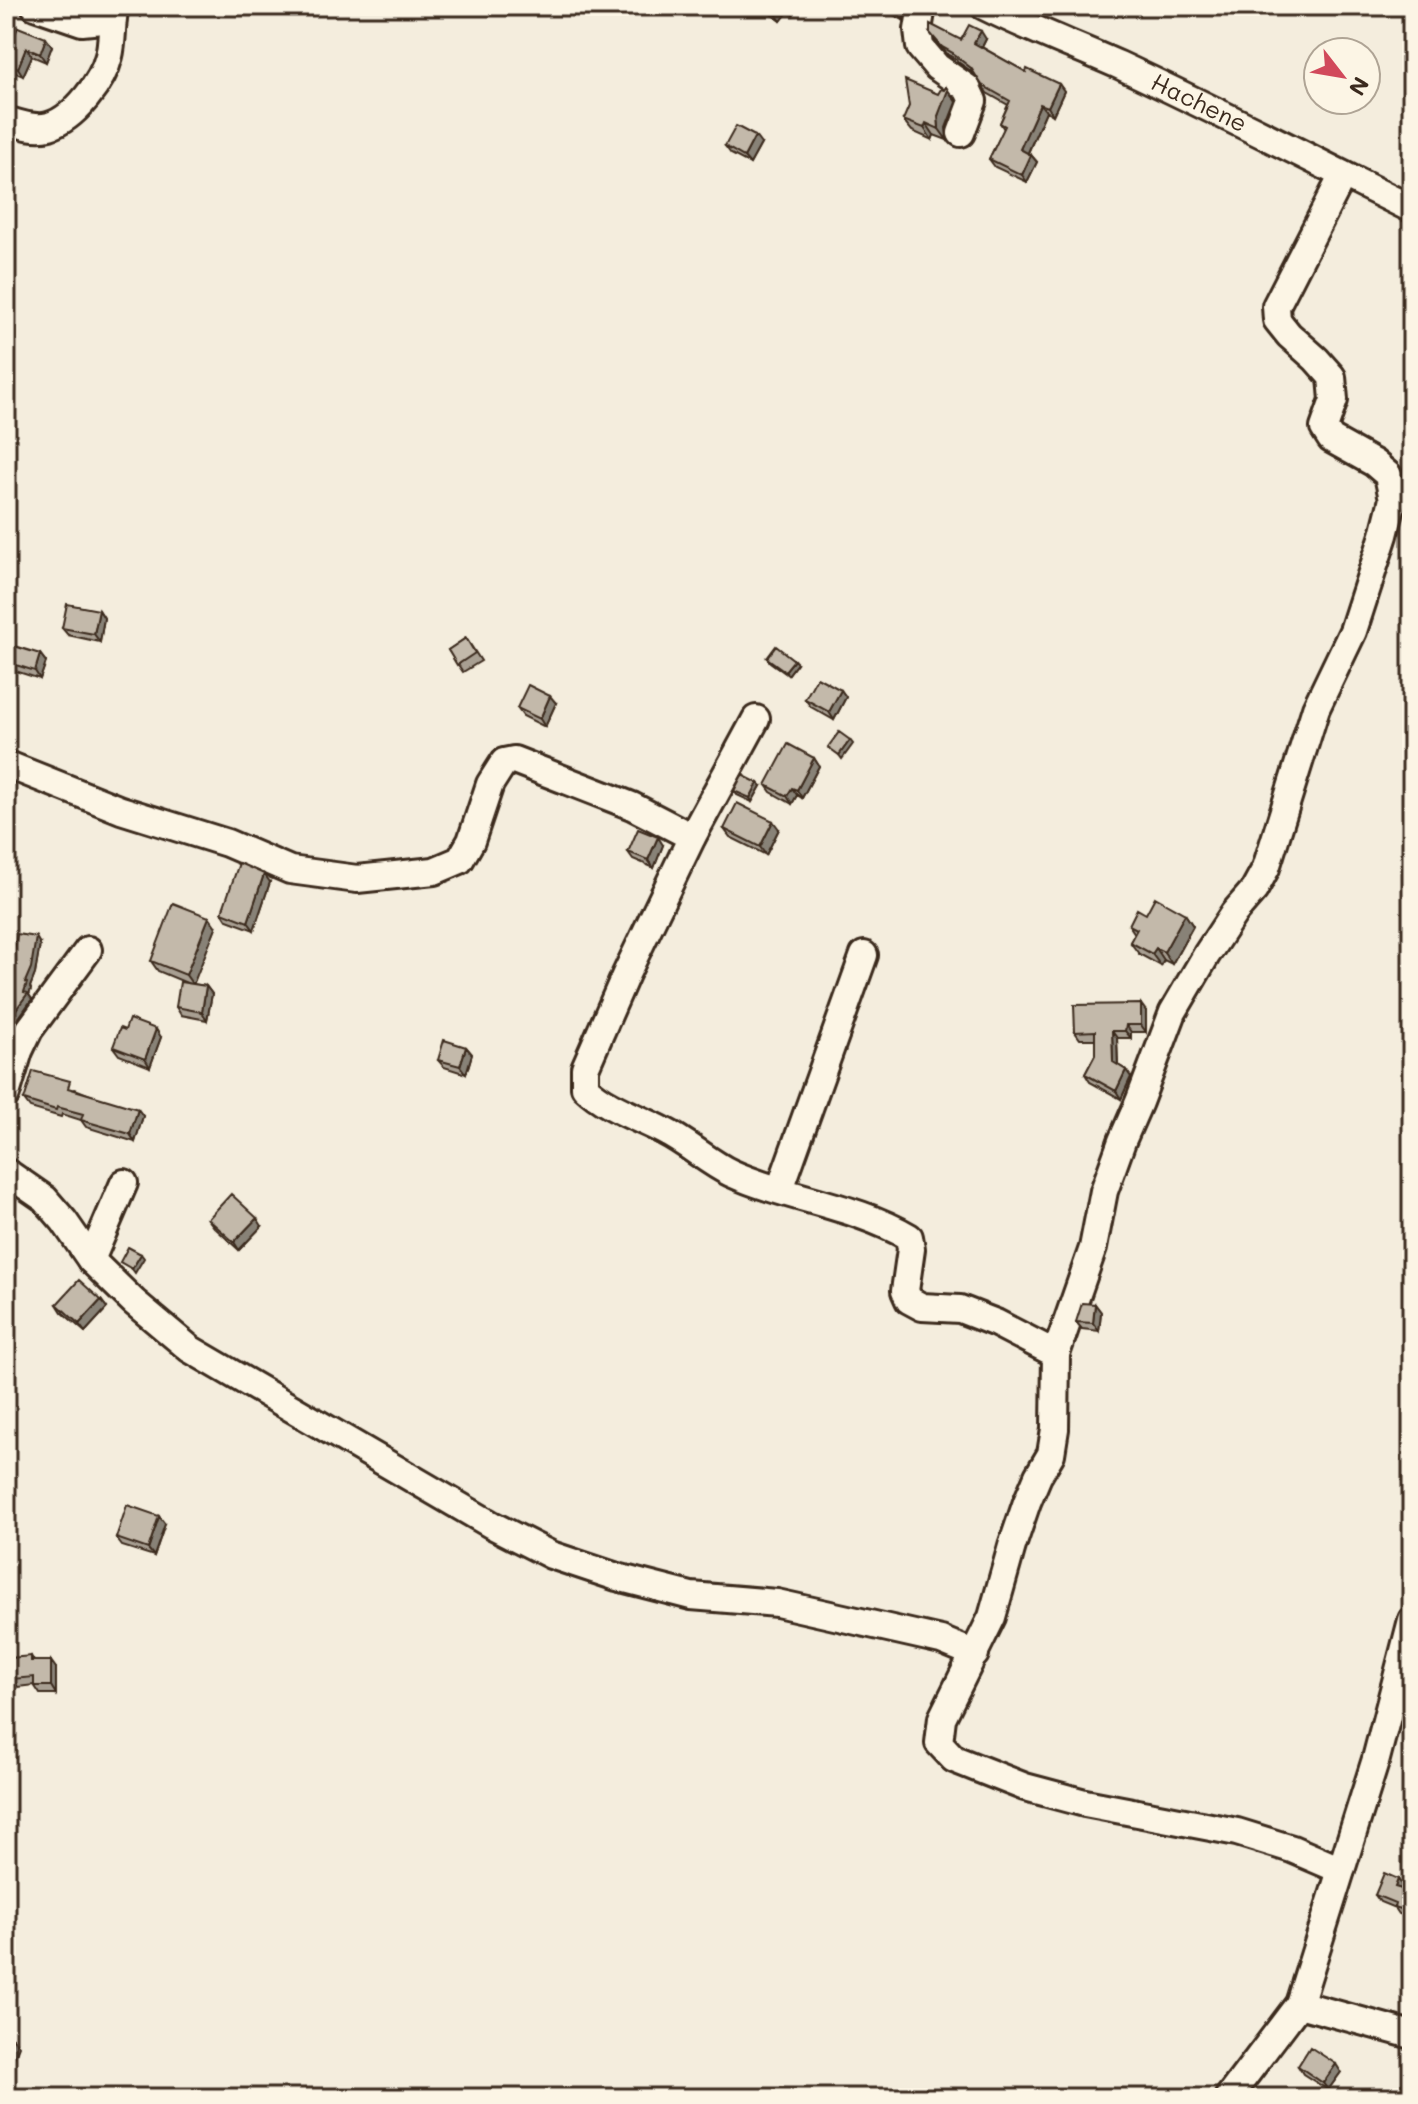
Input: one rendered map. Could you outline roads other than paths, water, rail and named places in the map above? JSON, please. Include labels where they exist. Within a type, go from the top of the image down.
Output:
[{"type":"street","points":[[6,120],[35,127],[50,125],[69,114],[96,85],[109,56],[113,12],[82,22],[35,6]]},
{"type":"street","points":[[922,6],[918,30],[920,47],[937,67],[967,88],[973,101],[961,133]]},
{"type":"street","name":"Hachene","points":[[984,6],[1117,64],[1412,209]]},
{"type":"street","points":[[1341,1870],[1292,1849],[1237,1832],[1085,1803],[1025,1787],[954,1759],[939,1743],[942,1718],[992,1617],[1027,1502],[1051,1454],[1055,1429],[1056,1354],[1093,1248],[1104,1191],[1122,1141],[1173,1012],[1207,954],[1234,913],[1254,890],[1266,868],[1316,708],[1353,631],[1384,535],[1393,499],[1388,475],[1374,463],[1331,439],[1324,428],[1334,400],[1332,377],[1277,320],[1276,306],[1343,175]]},
{"type":"street","points":[[756,719],[692,837],[626,974],[585,1068],[585,1087],[599,1101],[668,1133],[731,1173],[897,1230],[909,1237],[911,1249],[905,1291],[909,1300],[922,1307],[960,1309],[996,1323],[1056,1354]]},
{"type":"street","points":[[6,764],[121,810],[227,843],[290,870],[357,879],[434,871],[460,860],[471,841],[490,784],[504,762],[514,760],[632,806],[692,837]]},
{"type":"street","points":[[6,1094],[29,1030],[88,950]]},
{"type":"street","points":[[780,1189],[864,955]]},
{"type":"street","points":[[6,1172],[45,1199],[91,1260],[134,1302],[190,1349],[492,1525],[551,1555],[617,1577],[691,1596],[777,1603],[941,1640],[975,1654]]},
{"type":"street","points":[[91,1260],[124,1183]]},
{"type":"street","points":[[1228,2098],[1299,2004],[1406,1667],[1412,1620]]},
{"type":"street","points":[[1299,2004],[1412,2035]]}]
